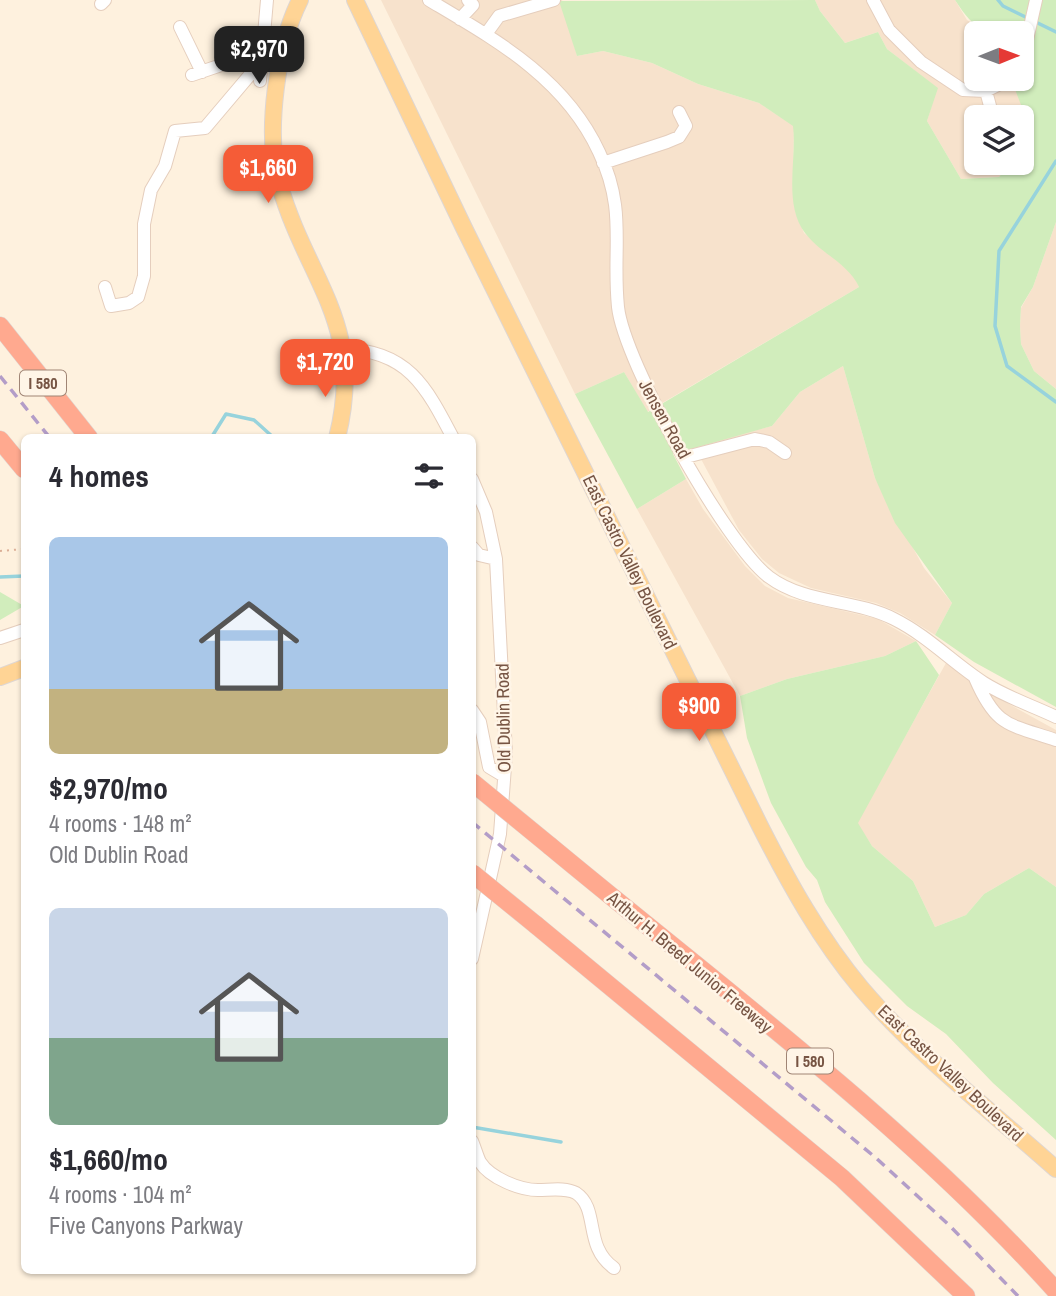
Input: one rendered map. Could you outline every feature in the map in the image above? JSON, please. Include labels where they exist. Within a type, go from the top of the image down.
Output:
[{"type":"highway","name":"I 580","points":[[0,326],[86,434]]},
{"type":"highway","points":[[0,440],[21,465]]},
{"type":"highway","name":"Arthur H. Breed Junior Freeway","points":[[476,785],[897,1134],[964,1196],[1056,1291]]},
{"type":"highway","points":[[476,876],[842,1178],[967,1296]]},
{"type":"main road","points":[[300,0],[289,21],[274,106],[274,147],[279,181],[330,300],[344,356],[343,408],[338,434]]},
{"type":"main road","name":"East Castro Valley Boulevard","points":[[355,0],[464,229],[780,865],[804,906],[831,948],[892,1021],[1056,1168]]},
{"type":"main road","points":[[0,677],[21,669]]},
{"type":"street","points":[[260,80],[267,0]]},
{"type":"street","name":"Jensen Road","points":[[429,0],[486,34],[541,73],[569,103],[603,163],[614,191],[619,230],[618,309],[643,384],[742,550],[769,577],[795,592],[892,618],[927,638],[984,683],[1056,717]]},
{"type":"street","points":[[460,19],[473,5],[468,0]]},
{"type":"street","points":[[486,34],[499,16],[554,0]]},
{"type":"street","points":[[873,0],[889,30],[920,62],[964,90]]},
{"type":"street","points":[[1032,21],[1036,0]]},
{"type":"street","points":[[180,27],[197,74],[261,57]]},
{"type":"street","points":[[105,287],[111,306],[129,303],[138,297],[144,276],[144,224],[151,190],[166,166],[175,131],[205,128],[261,57]]},
{"type":"street","points":[[986,91],[990,105]]},
{"type":"street","points":[[603,163],[678,137],[686,126],[678,112]]},
{"type":"street","points":[[344,356],[375,351],[403,365],[429,395],[451,434]]},
{"type":"street","points":[[685,457],[755,439],[769,442],[785,453]]},
{"type":"street","name":"Old Dublin Road","points":[[476,488],[486,512],[496,559],[506,753],[500,834],[476,941]]},
{"type":"street","points":[[476,552],[479,555],[496,559]]},
{"type":"street","points":[[0,638],[21,631]]},
{"type":"street","points":[[973,674],[994,716],[1012,726],[1056,740]]},
{"type":"street","points":[[476,716],[480,722],[489,767],[504,776]]},
{"type":"street","points":[[477,1163],[517,1187],[574,1192],[584,1200],[590,1214],[593,1240],[603,1261],[614,1268]]},
{"type":"path","points":[[0,551],[21,549]]},
{"type":"shaded area","points":[[381,0],[562,0],[577,56],[603,51],[652,63],[698,84],[759,103],[794,126],[793,188],[796,214],[804,233],[853,274],[859,287],[647,412],[624,372],[575,394]]},
{"type":"shaded area","points":[[815,0],[955,0],[968,21],[964,21],[964,91],[1017,91],[1023,105],[964,105],[964,175],[1001,175],[961,179],[927,121],[937,88],[887,49],[878,32],[845,43],[820,11]]},
{"type":"shaded area","points":[[1056,222],[1056,389],[1034,371],[1021,344],[1020,326],[1021,308],[1033,287]]},
{"type":"shaded area","points":[[843,366],[875,478],[924,568],[952,603],[935,635],[900,613],[876,603],[811,588],[779,573],[762,559],[739,530],[694,446],[772,426],[800,392]]},
{"type":"shaded area","points":[[686,479],[703,509],[745,566],[765,586],[788,598],[878,619],[916,641],[885,656],[787,679],[740,696],[637,509]]},
{"type":"shaded area","points":[[946,663],[976,686],[1056,730],[1056,887],[1029,868],[984,894],[966,915],[935,927],[913,881],[872,846],[857,823]]},
{"type":"green space","points":[[815,0],[820,11],[845,43],[878,32],[887,49],[938,88],[927,121],[961,179],[1034,175],[1034,105],[1021,105],[1016,91],[1034,91],[1034,21],[971,21],[955,0],[1056,0],[1056,222],[1033,287],[1021,307],[1020,326],[1021,344],[1034,371],[1056,389],[1056,707],[974,662],[935,635],[952,603],[895,523],[875,478],[843,366],[800,392],[772,426],[673,454],[686,479],[637,509],[575,394],[624,372],[648,412],[859,287],[848,271],[811,240],[798,221],[794,209],[792,181],[793,126],[759,103],[698,84],[652,63],[603,51],[577,56],[559,1]]},
{"type":"green space","points":[[0,592],[21,604],[21,608],[0,620]]},
{"type":"green space","points":[[916,641],[939,675],[858,823],[872,846],[913,881],[935,927],[966,915],[984,894],[1029,868],[1056,887],[1056,1140],[993,1083],[946,1034],[907,1006],[864,963],[825,902],[817,880],[806,867],[771,803],[747,738],[740,696],[787,679],[885,656]]},
{"type":"waterway","points":[[998,0],[1003,6],[1056,32]]},
{"type":"waterway","points":[[1056,161],[999,251],[995,326],[1007,366],[1056,402]]},
{"type":"waterway","points":[[214,434],[226,414],[254,420],[270,434]]},
{"type":"waterway","points":[[0,577],[21,576]]},
{"type":"waterway","points":[[476,1128],[561,1142]]},
{"type":"railway","points":[[0,376],[47,434]]},
{"type":"railway","points":[[476,825],[876,1158],[950,1226],[1018,1296]]}]
